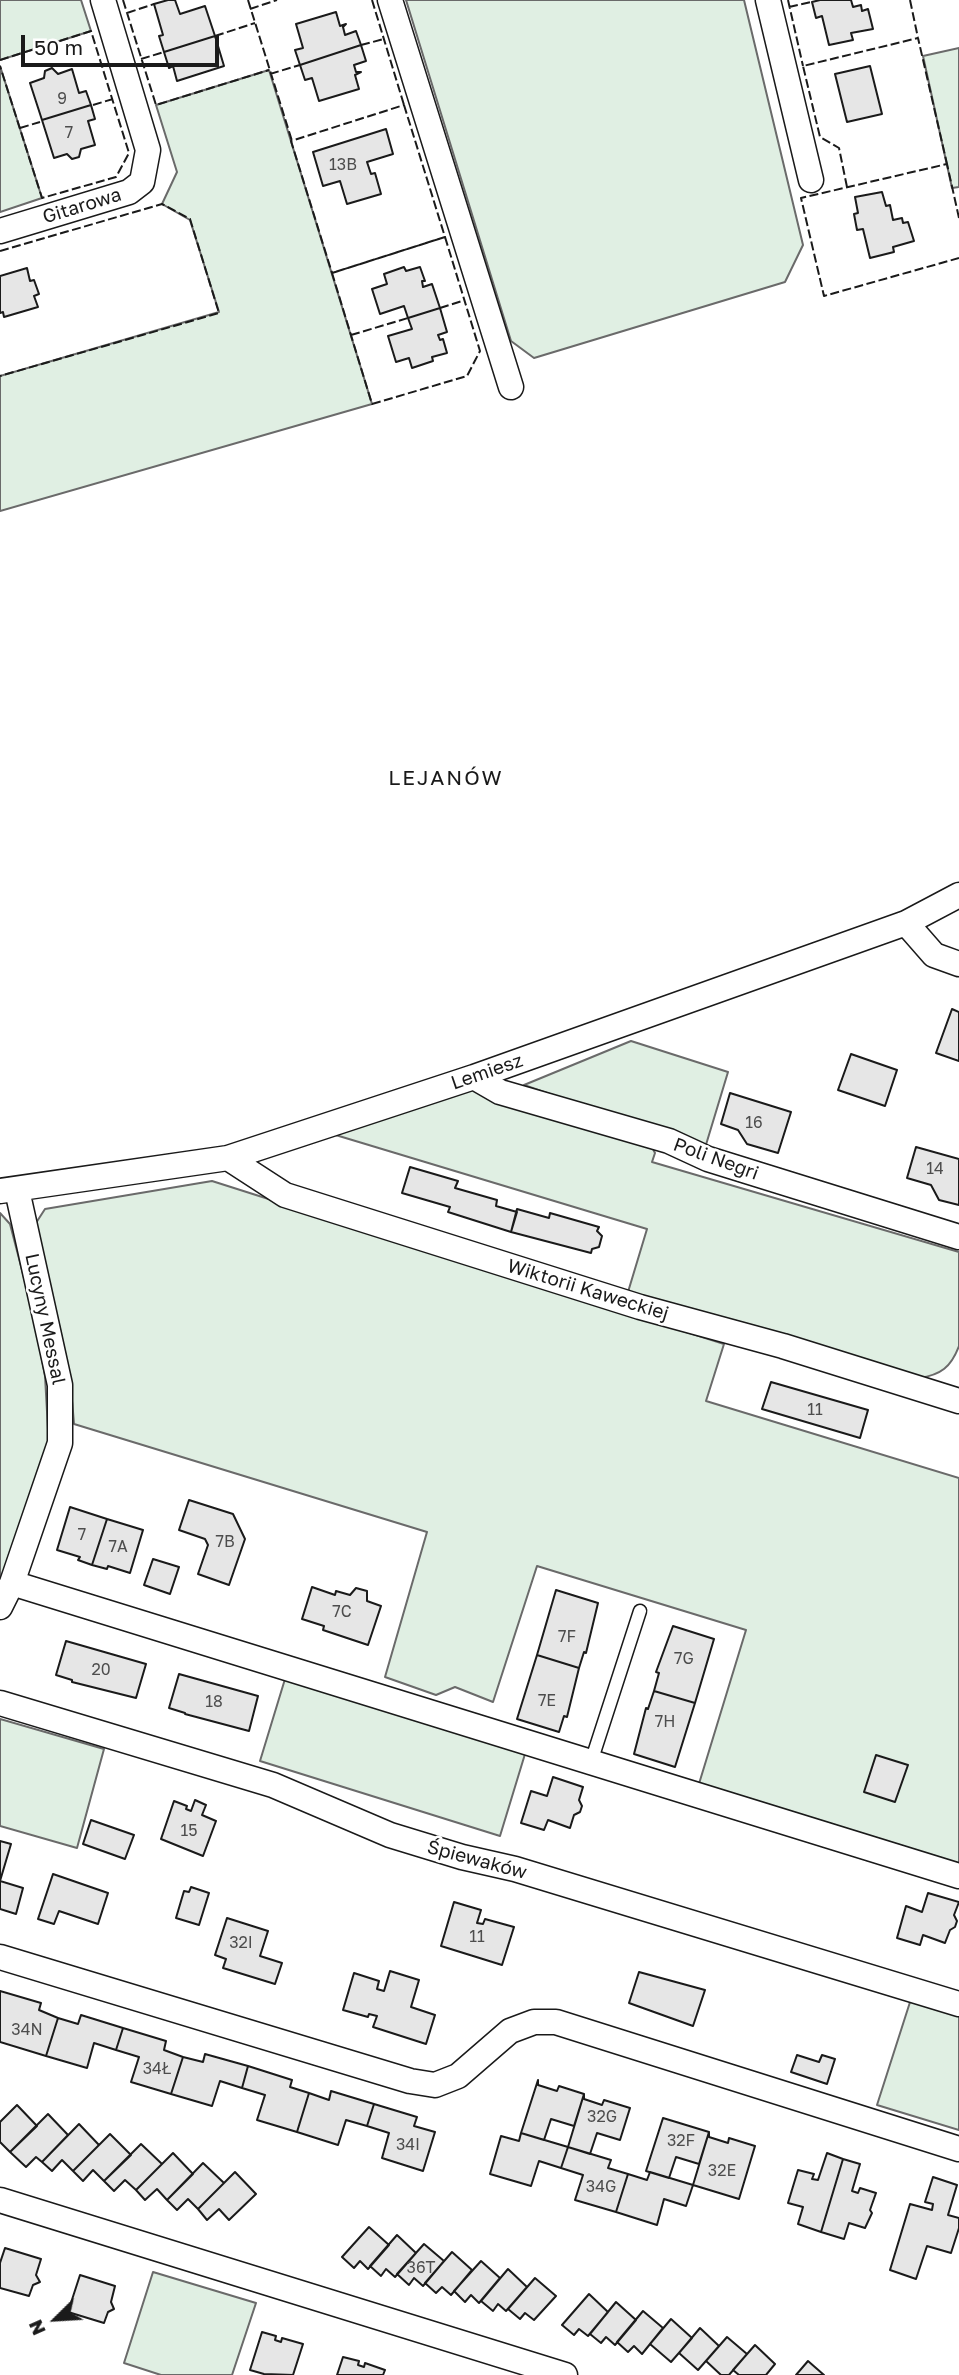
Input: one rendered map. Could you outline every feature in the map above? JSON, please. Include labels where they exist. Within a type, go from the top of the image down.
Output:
[{"type":"street","name":"Gitarowa","points":[[0,231],[129,191],[142,182],[148,150],[103,0]]},
{"type":"street","points":[[390,0],[511,387]]},
{"type":"street","points":[[768,0],[811,180]]},
{"type":"street","name":"Lemiesz","points":[[9,1191],[228,1158],[474,1077],[906,923],[959,895]]},
{"type":"street","points":[[906,923],[934,955],[959,964]]},
{"type":"street","name":"Poli Negri","points":[[474,1077],[500,1091],[669,1141],[721,1163],[959,1237]]},
{"type":"street","name":"Wiktorii Kaweckiej","points":[[228,1158],[285,1195],[640,1307],[783,1346],[959,1401]]},
{"type":"street","name":"Lucyny Messal","points":[[0,1607],[12,1583],[60,1443],[60,1385],[9,1191]]},
{"type":"street","points":[[12,1583],[959,1877]]},
{"type":"street","name":"Śpiewaków","points":[[0,1703],[273,1785],[390,1835],[528,1873],[959,2004]]},
{"type":"street","points":[[0,1957],[410,2081],[435,2085],[458,2076],[510,2031],[534,2022],[556,2022],[959,2149]]},
{"type":"street","points":[[0,2200],[565,2375]]},
{"type":"lane","points":[[592,1762],[640,1611]]},
{"type":"green space","points":[[0,0],[81,0],[91,31],[0,60]]},
{"type":"green space","points":[[406,0],[744,0],[803,245],[785,282],[534,358],[511,341]]},
{"type":"green space","points":[[959,48],[959,187],[952,188],[923,56]]},
{"type":"green space","points":[[0,66],[42,198],[0,212]]},
{"type":"green space","points":[[269,70],[372,404],[0,511],[0,376],[219,312],[190,220],[162,204],[177,172],[156,105]]},
{"type":"green space","points":[[631,1041],[728,1072],[705,1148],[524,1085]]},
{"type":"green space","points":[[468,1088],[650,1143],[655,1153],[652,1162],[959,1252],[959,1346],[956,1353],[944,1369],[919,1378],[628,1292],[647,1229],[329,1133]]},
{"type":"green space","points":[[212,1181],[724,1344],[706,1401],[959,1478],[959,1868],[698,1787],[746,1630],[537,1566],[493,1702],[455,1687],[436,1695],[385,1677],[427,1532],[74,1424],[64,1349],[34,1226],[45,1209]]},
{"type":"green space","points":[[0,1213],[10,1224],[35,1320],[45,1376],[49,1447],[0,1585]]},
{"type":"green space","points":[[285,1679],[525,1754],[500,1836],[260,1761]]},
{"type":"green space","points":[[0,1719],[104,1749],[77,1848],[0,1826]]},
{"type":"green space","points":[[911,1999],[959,2014],[959,2130],[877,2105]]},
{"type":"green space","points":[[153,2272],[256,2303],[232,2375],[161,2375],[124,2363]]},
{"type":"building","points":[[175,0],[180,14],[205,6],[215,36],[164,52],[159,36],[163,35],[154,4]]},
{"type":"building","points":[[851,0],[853,7],[861,5],[862,11],[868,9],[873,29],[851,33],[853,40],[829,45],[822,16],[816,18],[812,2]]},
{"type":"building","points":[[336,12],[340,26],[346,24],[343,27],[345,35],[356,31],[361,45],[300,65],[295,50],[303,48],[296,24]]},
{"type":"building","points":[[215,36],[224,66],[177,81],[173,66],[169,68],[164,52]]},
{"type":"building","points":[[361,45],[366,61],[354,65],[356,72],[361,72],[355,75],[359,89],[319,101],[312,78],[305,80],[300,65]]},
{"type":"building","points":[[870,66],[882,114],[847,122],[835,74]]},
{"type":"building","points":[[52,68],[58,74],[72,69],[79,93],[86,91],[91,105],[42,120],[30,83],[44,78],[45,71]]},
{"type":"building","points":[[91,105],[95,119],[88,121],[95,145],[81,149],[79,157],[72,159],[67,154],[54,158],[42,120]]},
{"type":"building","points":[[386,129],[393,154],[367,162],[371,174],[375,173],[381,194],[347,204],[340,181],[323,186],[313,152]]},
{"type":"building","points":[[882,192],[886,206],[890,205],[893,220],[902,218],[903,223],[908,222],[914,241],[893,247],[894,252],[870,258],[863,229],[857,230],[855,197]]},
{"type":"building","points":[[404,267],[406,271],[420,267],[425,281],[422,281],[423,287],[432,284],[440,308],[408,318],[404,306],[380,314],[372,289],[387,284],[384,274]]},
{"type":"building","points":[[27,268],[30,281],[34,280],[39,294],[34,296],[38,307],[4,317],[3,312],[0,313],[0,276]]},
{"type":"building","points":[[440,308],[447,332],[438,335],[440,340],[443,339],[447,353],[432,357],[433,361],[412,368],[409,358],[396,362],[388,336],[412,329],[408,318]]},
{"type":"building","points":[[952,1009],[959,1012],[959,1061],[936,1053]]},
{"type":"building","points":[[851,1054],[897,1070],[885,1106],[838,1090]]},
{"type":"building","points":[[730,1093],[791,1112],[778,1153],[747,1144],[738,1130],[721,1124]]},
{"type":"building","points":[[916,1147],[959,1159],[959,1205],[939,1200],[931,1185],[907,1178]]},
{"type":"building","points":[[410,1167],[458,1181],[455,1188],[497,1200],[496,1206],[517,1212],[511,1232],[448,1212],[450,1207],[402,1193]]},
{"type":"building","points":[[517,1209],[549,1218],[550,1213],[599,1227],[597,1231],[602,1236],[599,1247],[592,1249],[591,1253],[511,1232]]},
{"type":"building","points":[[771,1382],[868,1410],[860,1438],[762,1409]]},
{"type":"building","points":[[189,1500],[233,1514],[245,1539],[229,1585],[198,1574],[208,1545],[205,1539],[179,1530]]},
{"type":"building","points":[[70,1507],[107,1519],[92,1565],[78,1560],[80,1557],[57,1550]]},
{"type":"building","points":[[107,1519],[143,1530],[130,1573],[108,1566],[107,1569],[92,1565]]},
{"type":"building","points":[[153,1559],[179,1567],[170,1594],[144,1585]]},
{"type":"building","points":[[312,1587],[335,1595],[336,1591],[350,1595],[356,1588],[367,1591],[367,1601],[381,1606],[368,1645],[323,1630],[324,1626],[302,1619]]},
{"type":"building","points":[[556,1590],[598,1603],[586,1653],[584,1652],[579,1668],[537,1655]]},
{"type":"building","points":[[673,1626],[714,1639],[695,1703],[654,1691],[659,1673],[656,1672]]},
{"type":"building","points":[[66,1641],[146,1664],[136,1698],[72,1682],[56,1675]]},
{"type":"building","points":[[537,1655],[579,1668],[567,1717],[564,1716],[559,1732],[517,1719]]},
{"type":"building","points":[[179,1674],[258,1696],[249,1731],[169,1708]]},
{"type":"building","points":[[654,1691],[695,1703],[675,1767],[634,1754],[646,1708],[648,1709]]},
{"type":"building","points":[[876,1755],[908,1765],[895,1802],[864,1792]]},
{"type":"building","points":[[553,1777],[583,1787],[579,1800],[582,1806],[580,1812],[574,1815],[570,1828],[548,1820],[544,1830],[521,1823],[531,1791],[547,1796]]},
{"type":"building","points":[[195,1800],[206,1805],[202,1815],[216,1821],[203,1856],[161,1839],[174,1801],[187,1806],[186,1809],[191,1811]]},
{"type":"building","points":[[91,1820],[134,1835],[125,1859],[83,1844]]},
{"type":"building","points":[[0,1841],[11,1844],[0,1881]]},
{"type":"building","points":[[53,1874],[108,1893],[98,1924],[59,1911],[54,1924],[38,1919]]},
{"type":"building","points":[[0,1881],[23,1888],[16,1914],[0,1909]]},
{"type":"building","points":[[191,1887],[209,1893],[199,1925],[176,1918],[184,1891],[189,1892]]},
{"type":"building","points":[[928,1893],[959,1902],[954,1915],[957,1921],[955,1927],[950,1930],[945,1943],[923,1935],[920,1945],[897,1938],[906,1906],[922,1912]]},
{"type":"building","points":[[454,1902],[481,1910],[477,1923],[483,1924],[485,1919],[514,1927],[502,1965],[441,1946]]},
{"type":"building","points":[[227,1918],[268,1931],[260,1956],[282,1963],[275,1984],[223,1968],[226,1959],[215,1955]]},
{"type":"building","points":[[390,1971],[419,1980],[411,2007],[435,2015],[426,2044],[373,2027],[377,2016],[369,2014],[368,2017],[343,2010],[354,1973],[379,1981],[377,1989],[384,1991]]},
{"type":"building","points":[[639,1972],[705,1990],[693,2026],[629,2003]]},
{"type":"building","points":[[0,1991],[41,2003],[39,2010],[58,2018],[46,2056],[0,2042]]},
{"type":"building","points":[[81,2015],[123,2028],[116,2050],[94,2043],[87,2068],[46,2056],[58,2018],[78,2024]]},
{"type":"building","points":[[123,2028],[166,2041],[164,2050],[183,2057],[171,2094],[131,2082],[139,2057],[116,2050]]},
{"type":"building","points":[[205,2054],[248,2066],[242,2088],[220,2081],[212,2106],[171,2094],[183,2057],[203,2062]]},
{"type":"building","points":[[797,2055],[819,2062],[822,2055],[835,2059],[827,2084],[791,2072]]},
{"type":"building","points":[[248,2066],[292,2080],[290,2087],[309,2093],[297,2132],[257,2120],[265,2095],[242,2088]]},
{"type":"building","points":[[538,2080],[538,2085],[557,2091],[559,2086],[584,2094],[574,2126],[551,2119],[544,2140],[521,2133]]},
{"type":"building","points":[[331,2091],[374,2104],[367,2126],[346,2120],[338,2145],[297,2132],[309,2093],[329,2100]]},
{"type":"building","points":[[584,2094],[584,2099],[602,2105],[604,2100],[630,2108],[620,2140],[597,2133],[590,2154],[568,2147]]},
{"type":"building","points":[[374,2104],[417,2117],[414,2126],[435,2132],[423,2171],[382,2158],[389,2133],[367,2126]]},
{"type":"building","points":[[17,2105],[37,2126],[10,2152],[0,2142],[0,2122]]},
{"type":"building","points":[[48,2114],[68,2135],[42,2162],[36,2157],[26,2167],[10,2152]]},
{"type":"building","points":[[663,2118],[709,2132],[699,2164],[676,2157],[669,2178],[646,2171]]},
{"type":"building","points":[[79,2124],[99,2145],[73,2171],[62,2160],[52,2171],[42,2162]]},
{"type":"building","points":[[709,2132],[709,2137],[728,2143],[729,2138],[755,2146],[739,2199],[693,2185]]},
{"type":"building","points":[[521,2133],[568,2147],[561,2168],[539,2161],[531,2186],[490,2174],[501,2136],[519,2141]]},
{"type":"building","points":[[110,2134],[131,2155],[104,2181],[93,2170],[83,2181],[73,2171]]},
{"type":"building","points":[[141,2144],[162,2164],[136,2190],[125,2180],[114,2191],[104,2181]]},
{"type":"building","points":[[568,2147],[611,2160],[608,2168],[628,2174],[616,2212],[575,2200],[583,2175],[561,2168]]},
{"type":"building","points":[[173,2153],[193,2174],[167,2200],[157,2189],[145,2200],[136,2190]]},
{"type":"building","points":[[827,2153],[843,2159],[821,2232],[798,2224],[803,2207],[788,2203],[798,2170],[814,2174],[812,2179],[818,2180]]},
{"type":"building","points":[[843,2159],[860,2164],[852,2191],[858,2193],[860,2188],[876,2193],[870,2210],[872,2213],[865,2228],[849,2223],[844,2239],[821,2232]]},
{"type":"building","points":[[203,2163],[224,2183],[198,2209],[188,2199],[177,2210],[167,2200]]},
{"type":"building","points":[[235,2172],[256,2194],[229,2220],[219,2209],[207,2220],[198,2209]]},
{"type":"building","points":[[650,2172],[693,2185],[686,2206],[664,2199],[657,2225],[616,2212],[628,2174],[647,2180]]},
{"type":"building","points":[[933,2177],[957,2185],[948,2215],[959,2218],[959,2228],[951,2253],[927,2246],[916,2279],[890,2270],[910,2204],[932,2210],[933,2204],[925,2202]]},
{"type":"building","points":[[369,2227],[389,2245],[368,2269],[360,2261],[354,2268],[342,2257]]},
{"type":"building","points":[[397,2235],[416,2253],[395,2277],[386,2269],[381,2276],[370,2266]]},
{"type":"building","points":[[424,2244],[444,2261],[423,2286],[414,2278],[409,2285],[397,2274]]},
{"type":"building","points":[[5,2248],[41,2259],[36,2275],[40,2282],[33,2285],[29,2296],[0,2288],[0,2263]]},
{"type":"building","points":[[452,2252],[472,2270],[451,2295],[442,2287],[436,2293],[425,2283]]},
{"type":"building","points":[[481,2261],[500,2278],[479,2303],[471,2295],[465,2302],[454,2291]]},
{"type":"building","points":[[508,2269],[527,2287],[506,2311],[498,2304],[493,2311],[481,2301]]},
{"type":"building","points":[[80,2275],[115,2286],[111,2302],[114,2309],[108,2312],[104,2323],[68,2312]]},
{"type":"building","points":[[535,2278],[556,2296],[534,2320],[525,2313],[520,2319],[508,2309]]},
{"type":"building","points":[[589,2294],[608,2312],[588,2336],[579,2329],[574,2335],[562,2325]]},
{"type":"building","points":[[616,2302],[636,2320],[615,2345],[606,2337],[601,2343],[590,2334]]},
{"type":"building","points":[[643,2311],[663,2328],[642,2354],[634,2346],[628,2352],[617,2342]]},
{"type":"building","points":[[671,2319],[692,2338],[671,2362],[650,2344]]},
{"type":"building","points":[[700,2328],[719,2346],[698,2370],[679,2353]]},
{"type":"building","points":[[262,2332],[276,2336],[275,2340],[281,2342],[282,2338],[303,2344],[293,2375],[264,2374],[250,2370]]},
{"type":"building","points":[[727,2337],[747,2354],[729,2375],[721,2375],[706,2361]]},
{"type":"building","points":[[755,2345],[775,2364],[766,2375],[739,2375],[733,2370]]},
{"type":"building","points":[[343,2357],[359,2361],[358,2365],[364,2367],[365,2363],[385,2370],[383,2375],[337,2375]]},
{"type":"building","points":[[808,2361],[824,2375],[796,2375]]},
{"type":"fence","points":[[123,0],[156,105],[269,70]]},
{"type":"fence","points":[[248,0],[292,141]]},
{"type":"fence","points":[[250,9],[277,0]]},
{"type":"fence","points":[[372,0],[404,105],[402,106]]},
{"type":"fence","points":[[788,0],[803,66]]},
{"type":"fence","points":[[910,0],[918,38]]},
{"type":"fence","points":[[789,7],[811,2]]},
{"type":"fence","points":[[127,13],[154,4]]},
{"type":"fence","points":[[215,36],[255,23]]},
{"type":"fence","points":[[0,60],[91,31],[129,153],[116,177],[42,198],[0,66]]},
{"type":"fence","points":[[847,187],[839,148],[820,137],[803,66],[918,38],[947,164]]},
{"type":"fence","points":[[361,45],[384,39]]},
{"type":"fence","points":[[141,59],[164,52]]},
{"type":"fence","points":[[270,74],[300,65]]},
{"type":"fence","points":[[93,105],[113,99]]},
{"type":"fence","points":[[404,105],[445,237],[332,273],[291,141],[404,105]]},
{"type":"fence","points":[[20,128],[40,122]]},
{"type":"fence","points":[[959,218],[947,164],[801,198],[824,296],[959,258]]},
{"type":"fence","points":[[0,251],[162,204],[190,219],[219,313],[0,376]]},
{"type":"fence","points":[[445,237],[480,351],[467,376],[372,404],[332,273],[445,237]]},
{"type":"fence","points":[[440,308],[465,300]]},
{"type":"fence","points":[[351,335],[408,318]]},
{"type":"district","name":"LEJANÓW","points":[[446,778]]}]
